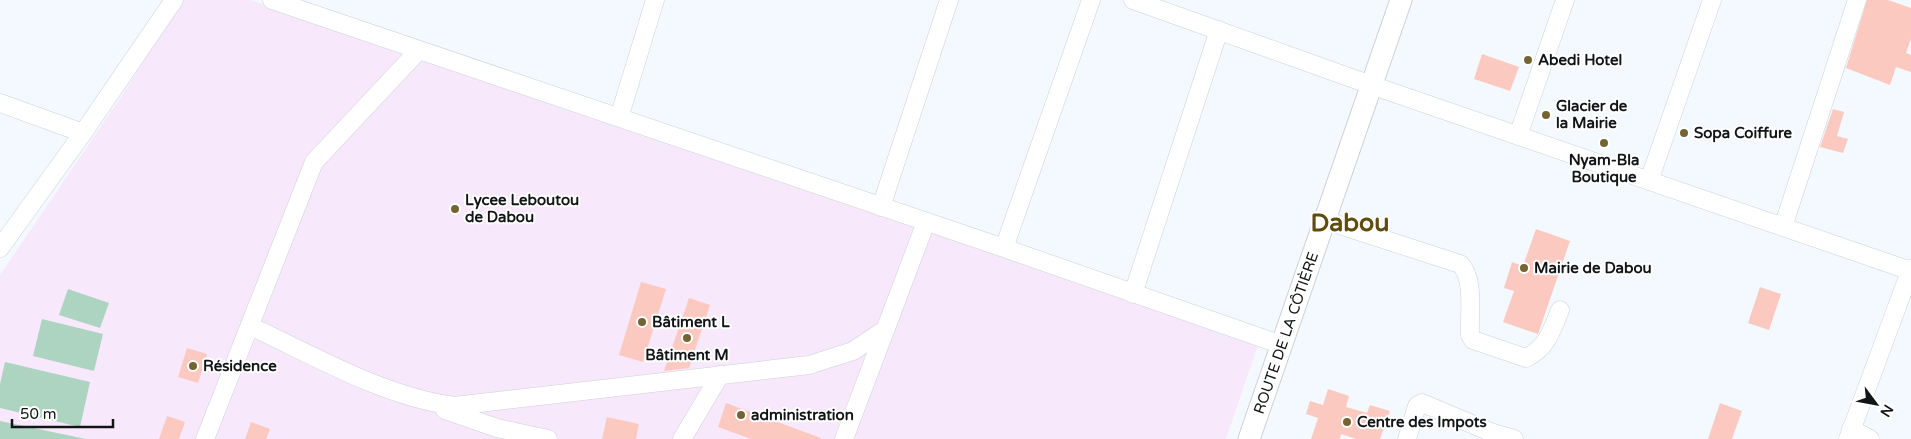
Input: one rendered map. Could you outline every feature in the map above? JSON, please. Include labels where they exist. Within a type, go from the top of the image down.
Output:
[{"type":"main road","name":"ROUTE DE LA CÔTIÈRE","points":[[1250,439],[1400,0]]},
{"type":"street","points":[[0,248],[83,133],[174,0]]},
{"type":"street","points":[[272,0],[1004,248],[1282,345]]},
{"type":"street","points":[[619,118],[655,0]]},
{"type":"street","points":[[881,207],[949,0]]},
{"type":"street","points":[[1004,248],[1091,0]]},
{"type":"street","points":[[1133,0],[1371,85],[1911,270],[1850,434],[1870,439]]},
{"type":"street","points":[[1518,136],[1565,0]]},
{"type":"street","points":[[1649,181],[1712,0]]},
{"type":"street","points":[[1783,227],[1857,0]]},
{"type":"street","points":[[1134,294],[1219,30]]},
{"type":"street","points":[[205,439],[314,162],[419,50]]},
{"type":"street","points":[[0,103],[83,133]]},
{"type":"street","points":[[1324,220],[1460,264],[1465,269],[1468,280],[1470,335],[1473,340],[1526,358],[1536,354],[1547,343],[1560,310]]},
{"type":"street","points":[[844,439],[926,222]]},
{"type":"street","points":[[250,326],[387,389],[497,428],[548,439]]},
{"type":"street","points":[[425,402],[454,406],[480,404],[810,365],[853,351],[886,329]]},
{"type":"street","points":[[682,439],[720,375]]},
{"type":"street","points":[[1407,439],[1417,406],[1422,403],[1493,433],[1514,439]]},
{"type":"shaded area","name":"Lycee Leboutou de Dabou","points":[[181,0],[250,0],[277,8],[1259,342],[1226,439],[0,439],[0,275],[121,97]]},
{"type":"green space","points":[[68,289],[109,303],[100,328],[59,315]]},
{"type":"green space","points":[[42,319],[103,334],[94,371],[33,356]]},
{"type":"green space","points":[[5,362],[90,382],[80,427],[0,408],[0,384]]},
{"type":"green space","points":[[0,421],[86,439],[0,439]]},
{"type":"building","points":[[1867,0],[1888,0],[1911,8],[1911,39],[1906,53],[1911,55],[1911,72],[1896,67],[1890,85],[1846,68]]},
{"type":"building","points":[[1482,54],[1519,67],[1510,91],[1474,79]]},
{"type":"building","points":[[1833,109],[1844,112],[1837,136],[1848,139],[1843,153],[1820,147]]},
{"type":"building","points":[[1536,229],[1570,241],[1538,334],[1503,322],[1514,291],[1504,288],[1512,262],[1523,266]]},
{"type":"building","name":"Bâtiment L","points":[[641,282],[666,289],[643,362],[619,355]]},
{"type":"building","points":[[1760,287],[1781,294],[1769,330],[1748,323]]},
{"type":"building","name":"Bâtiment M","points":[[689,298],[710,305],[689,368],[664,371]]},
{"type":"building","name":"Résidence","points":[[187,348],[207,354],[198,383],[178,377]]},
{"type":"building","points":[[1328,389],[1349,396],[1346,407],[1367,413],[1370,405],[1390,411],[1380,439],[1356,439],[1341,434],[1340,439],[1311,439],[1318,418],[1306,414],[1310,401],[1323,405]]},
{"type":"building","name":"administration","points":[[726,403],[821,439],[751,439],[718,427]]},
{"type":"building","points":[[1720,403],[1742,411],[1732,439],[1708,439]]},
{"type":"building","points":[[167,416],[185,422],[179,439],[159,439]]},
{"type":"building","points":[[607,417],[639,424],[636,439],[602,439]]},
{"type":"building","points":[[251,422],[270,429],[266,439],[245,439]]},
{"type":"place","name":"Abedi Hotel","points":[[1528,60]]},
{"type":"place","name":"Glacier de la Mairie","points":[[1546,115]]},
{"type":"place","name":"Sopa Coiffure","points":[[1684,133]]},
{"type":"place","name":"Nyam-Bla Boutique","points":[[1604,143]]},
{"type":"place","name":"Lycee Leboutou de Dabou","points":[[455,209]]},
{"type":"place","name":"Mairie de Dabou","points":[[1524,268]]},
{"type":"place","name":"Bâtiment L","points":[[642,322]]},
{"type":"place","name":"Bâtiment M","points":[[687,338]]},
{"type":"place","name":"Résidence","points":[[193,366]]},
{"type":"place","name":"administration","points":[[741,415]]},
{"type":"place","name":"Centre des Impots","points":[[1347,422]]},
{"type":"district","name":"Dabou","points":[[1350,223]]}]
